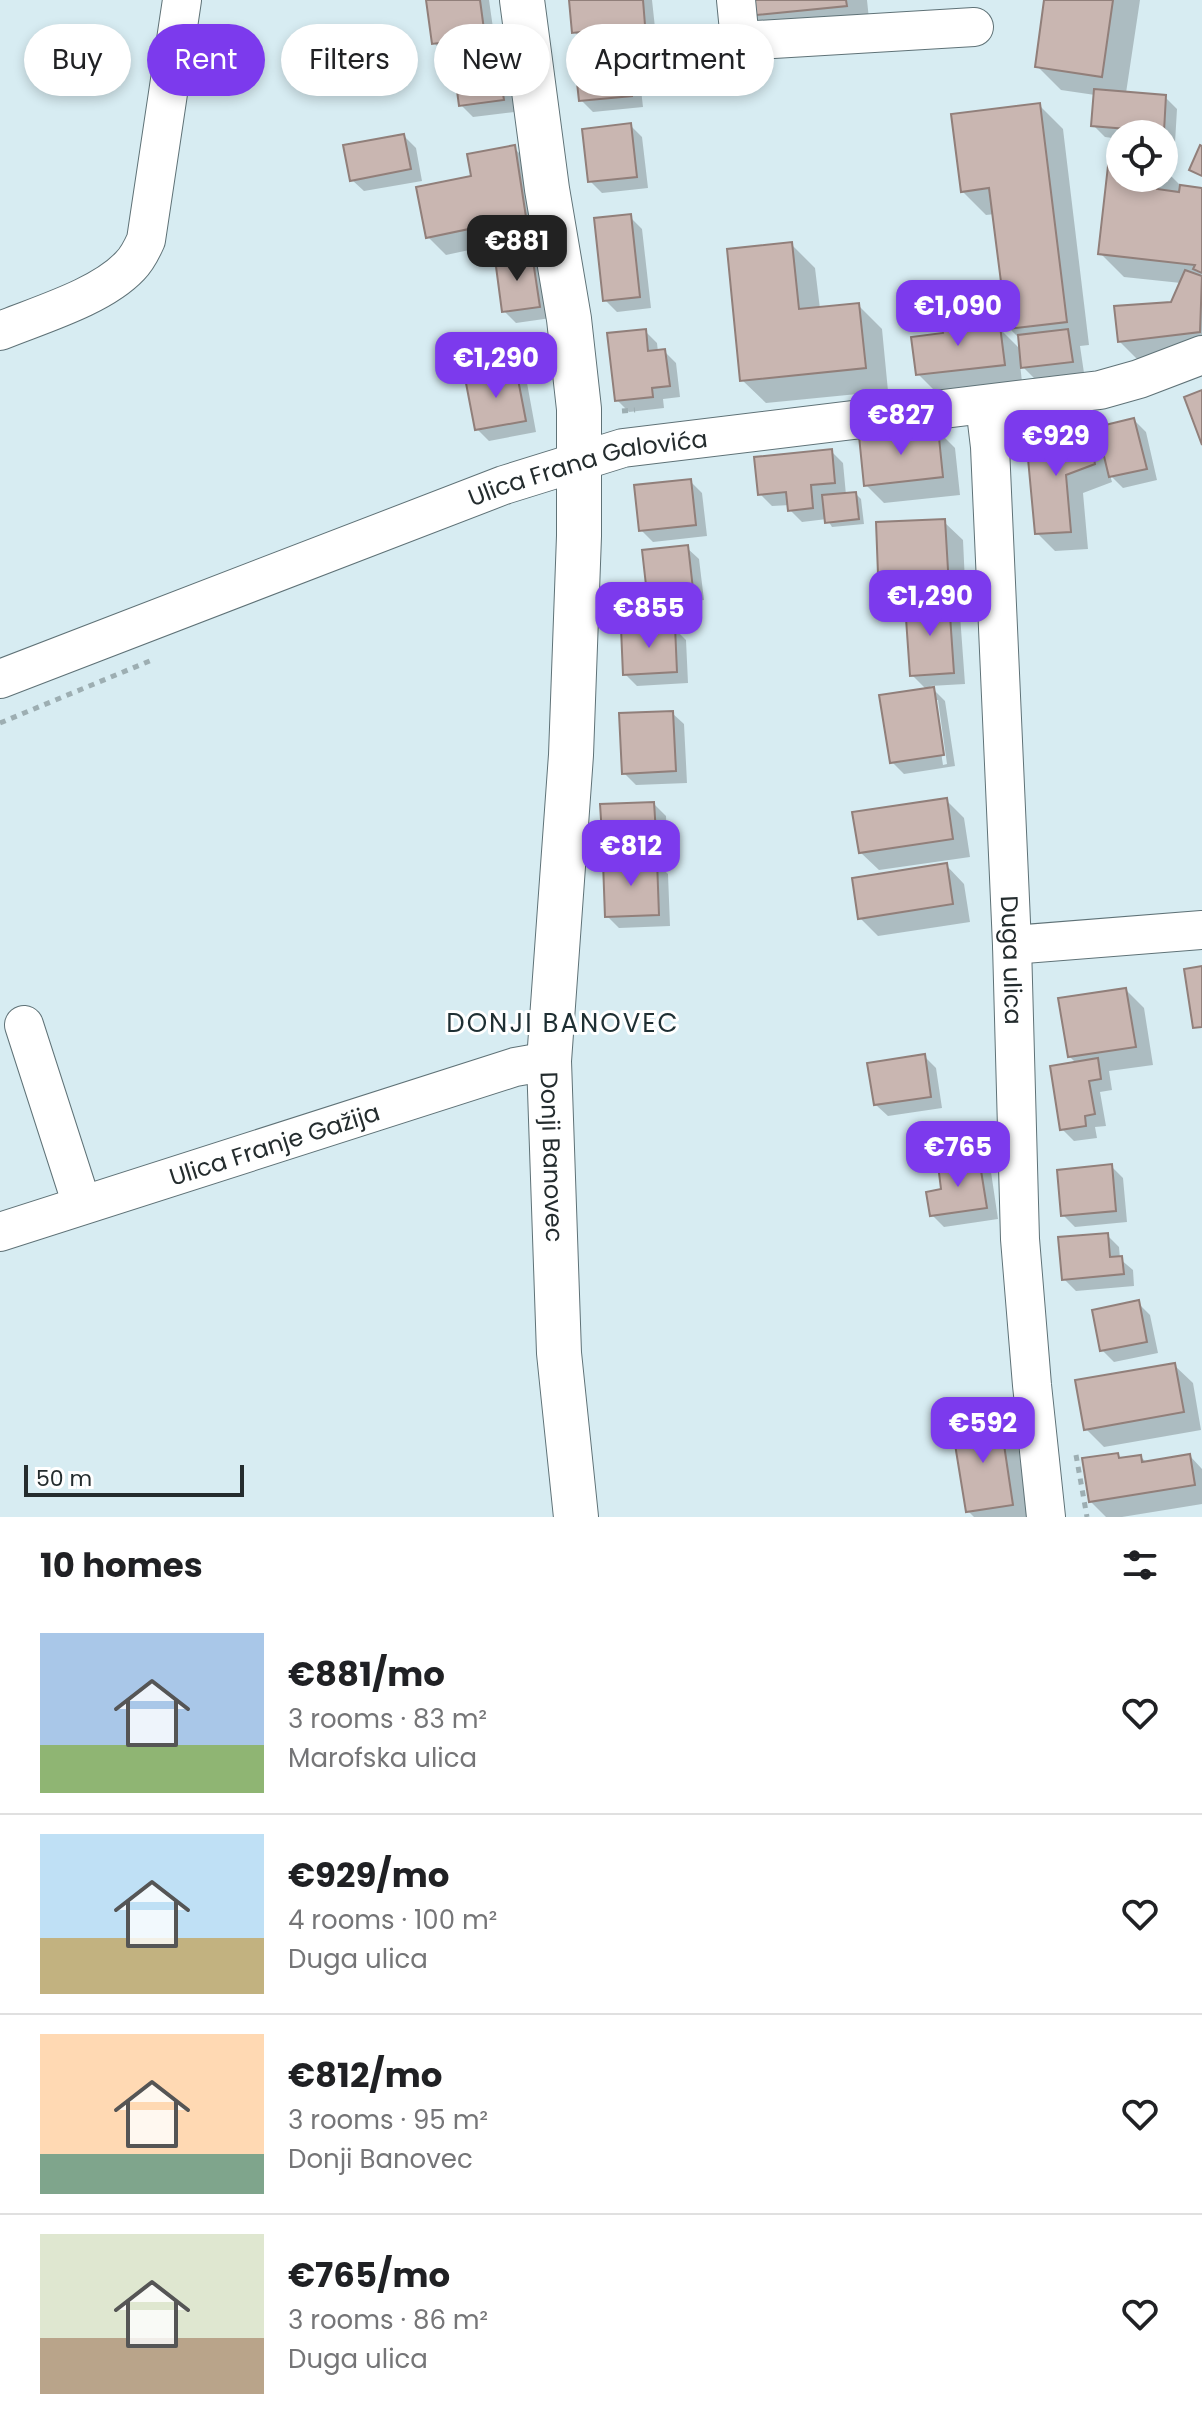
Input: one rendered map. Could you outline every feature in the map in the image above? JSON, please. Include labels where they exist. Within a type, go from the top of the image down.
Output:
[{"type":"main road","name":"Donji Banovec","points":[[522,0],[547,189],[569,319],[579,409],[579,536],[571,755],[549,1061],[559,1353],[576,1517]]},
{"type":"street","points":[[0,331],[99,290],[116,279],[139,254],[146,240],[182,0]]},
{"type":"street","points":[[736,0],[740,41],[974,27]]},
{"type":"street","name":"Ulica Frana Galovića","points":[[0,679],[504,485],[580,461],[636,446],[1100,390],[1202,355]]},
{"type":"street","name":"Duga ulica","points":[[985,405],[990,447],[1012,945],[1020,1239],[1046,1517]]},
{"type":"street","points":[[1012,945],[1202,930]]},
{"type":"street","points":[[24,1025],[82,1205]]},
{"type":"street","name":"Ulica Franje Gažija","points":[[0,1232],[515,1067],[549,1061]]},
{"type":"building","points":[[426,0],[480,0],[483,24],[434,24],[432,44]]},
{"type":"building","points":[[569,0],[643,0],[645,24],[571,24]]},
{"type":"building","points":[[745,0],[846,0],[847,6],[746,16]]},
{"type":"building","points":[[1044,0],[1113,0],[1102,77],[1035,67]]},
{"type":"building","points":[[1094,89],[1166,95],[1165,120],[1106,120],[1106,127],[1091,126]]},
{"type":"building","points":[[458,96],[503,96],[504,100],[459,106]]},
{"type":"building","points":[[578,96],[632,96],[579,101]]},
{"type":"building","points":[[1040,103],[1067,322],[1007,329],[989,188],[961,192],[951,114]]},
{"type":"building","points":[[631,123],[637,177],[588,182],[582,129]]},
{"type":"building","points":[[404,134],[411,169],[350,181],[343,145]]},
{"type":"building","points":[[515,145],[526,217],[426,238],[416,187],[471,176],[467,154]]},
{"type":"building","points":[[1202,146],[1202,176],[1189,170]]},
{"type":"building","points":[[1106,183],[1106,192],[1179,192],[1180,185],[1202,188],[1202,273],[1193,269],[1195,265],[1098,254]]},
{"type":"building","points":[[631,214],[640,297],[603,301],[594,218]]},
{"type":"building","points":[[792,242],[799,309],[859,303],[866,368],[740,381],[727,249]]},
{"type":"building","points":[[532,254],[540,307],[502,312],[495,259]]},
{"type":"building","points":[[1185,270],[1202,276],[1200,332],[1118,342],[1114,306],[1171,302]]},
{"type":"building","points":[[977,318],[978,329],[1000,326],[1005,365],[916,375],[911,337],[943,333],[941,322]]},
{"type":"building","points":[[646,329],[648,351],[665,349],[670,386],[652,388],[653,397],[615,401],[607,333]]},
{"type":"building","points":[[1068,329],[1073,362],[1021,368],[1018,335]]},
{"type":"building","points":[[516,369],[526,421],[475,430],[465,378]]},
{"type":"building","points":[[1202,390],[1202,445],[1184,397]]},
{"type":"building","points":[[1134,418],[1147,469],[1109,477],[1097,427]]},
{"type":"building","points":[[1087,425],[1095,464],[1066,475],[1071,532],[1035,534],[1027,448]]},
{"type":"building","points":[[938,428],[943,477],[864,486],[859,436]]},
{"type":"building","points":[[832,449],[835,483],[811,485],[813,508],[788,511],[786,492],[758,495],[754,457]]},
{"type":"building","points":[[691,479],[696,525],[639,531],[634,485]]},
{"type":"building","points":[[856,492],[859,519],[825,523],[822,495]]},
{"type":"building","points":[[945,519],[949,587],[895,589],[895,574],[878,574],[876,522]]},
{"type":"building","points":[[688,545],[693,589],[647,594],[642,550]]},
{"type":"building","points":[[949,601],[954,673],[910,676],[905,604]]},
{"type":"building","points":[[675,626],[677,672],[623,675],[621,628]]},
{"type":"building","points":[[934,687],[944,755],[890,763],[879,695]]},
{"type":"building","points":[[673,711],[676,771],[622,774],[619,713]]},
{"type":"building","points":[[947,798],[953,839],[859,853],[852,812]]},
{"type":"building","points":[[654,802],[657,849],[603,851],[600,804]]},
{"type":"building","points":[[657,860],[659,915],[605,917],[603,862]]},
{"type":"building","points":[[947,863],[953,904],[858,919],[852,878]]},
{"type":"building","points":[[1202,966],[1202,1027],[1193,1028],[1184,969]]},
{"type":"building","points":[[1126,988],[1136,1047],[1068,1057],[1058,998]]},
{"type":"building","points":[[925,1054],[931,1097],[874,1105],[867,1063]]},
{"type":"building","points":[[1098,1058],[1101,1079],[1089,1081],[1095,1114],[1085,1116],[1086,1126],[1060,1130],[1050,1066]]},
{"type":"building","points":[[979,1158],[987,1208],[930,1216],[926,1192],[941,1189],[938,1165]]},
{"type":"building","points":[[1112,1164],[1116,1211],[1061,1216],[1057,1170]]},
{"type":"building","points":[[1108,1233],[1110,1257],[1122,1256],[1124,1274],[1062,1280],[1058,1237]]},
{"type":"building","points":[[1139,1300],[1147,1342],[1100,1351],[1092,1310]]},
{"type":"building","points":[[1175,1363],[1184,1412],[1084,1430],[1075,1380]]},
{"type":"building","points":[[1000,1418],[1013,1505],[966,1512],[952,1426]]},
{"type":"building","points":[[1118,1453],[1119,1458],[1141,1455],[1142,1462],[1190,1454],[1195,1485],[1089,1502],[1082,1458]]},
{"type":"district","name":"DONJI BANOVEC","points":[[563,1023]]}]
